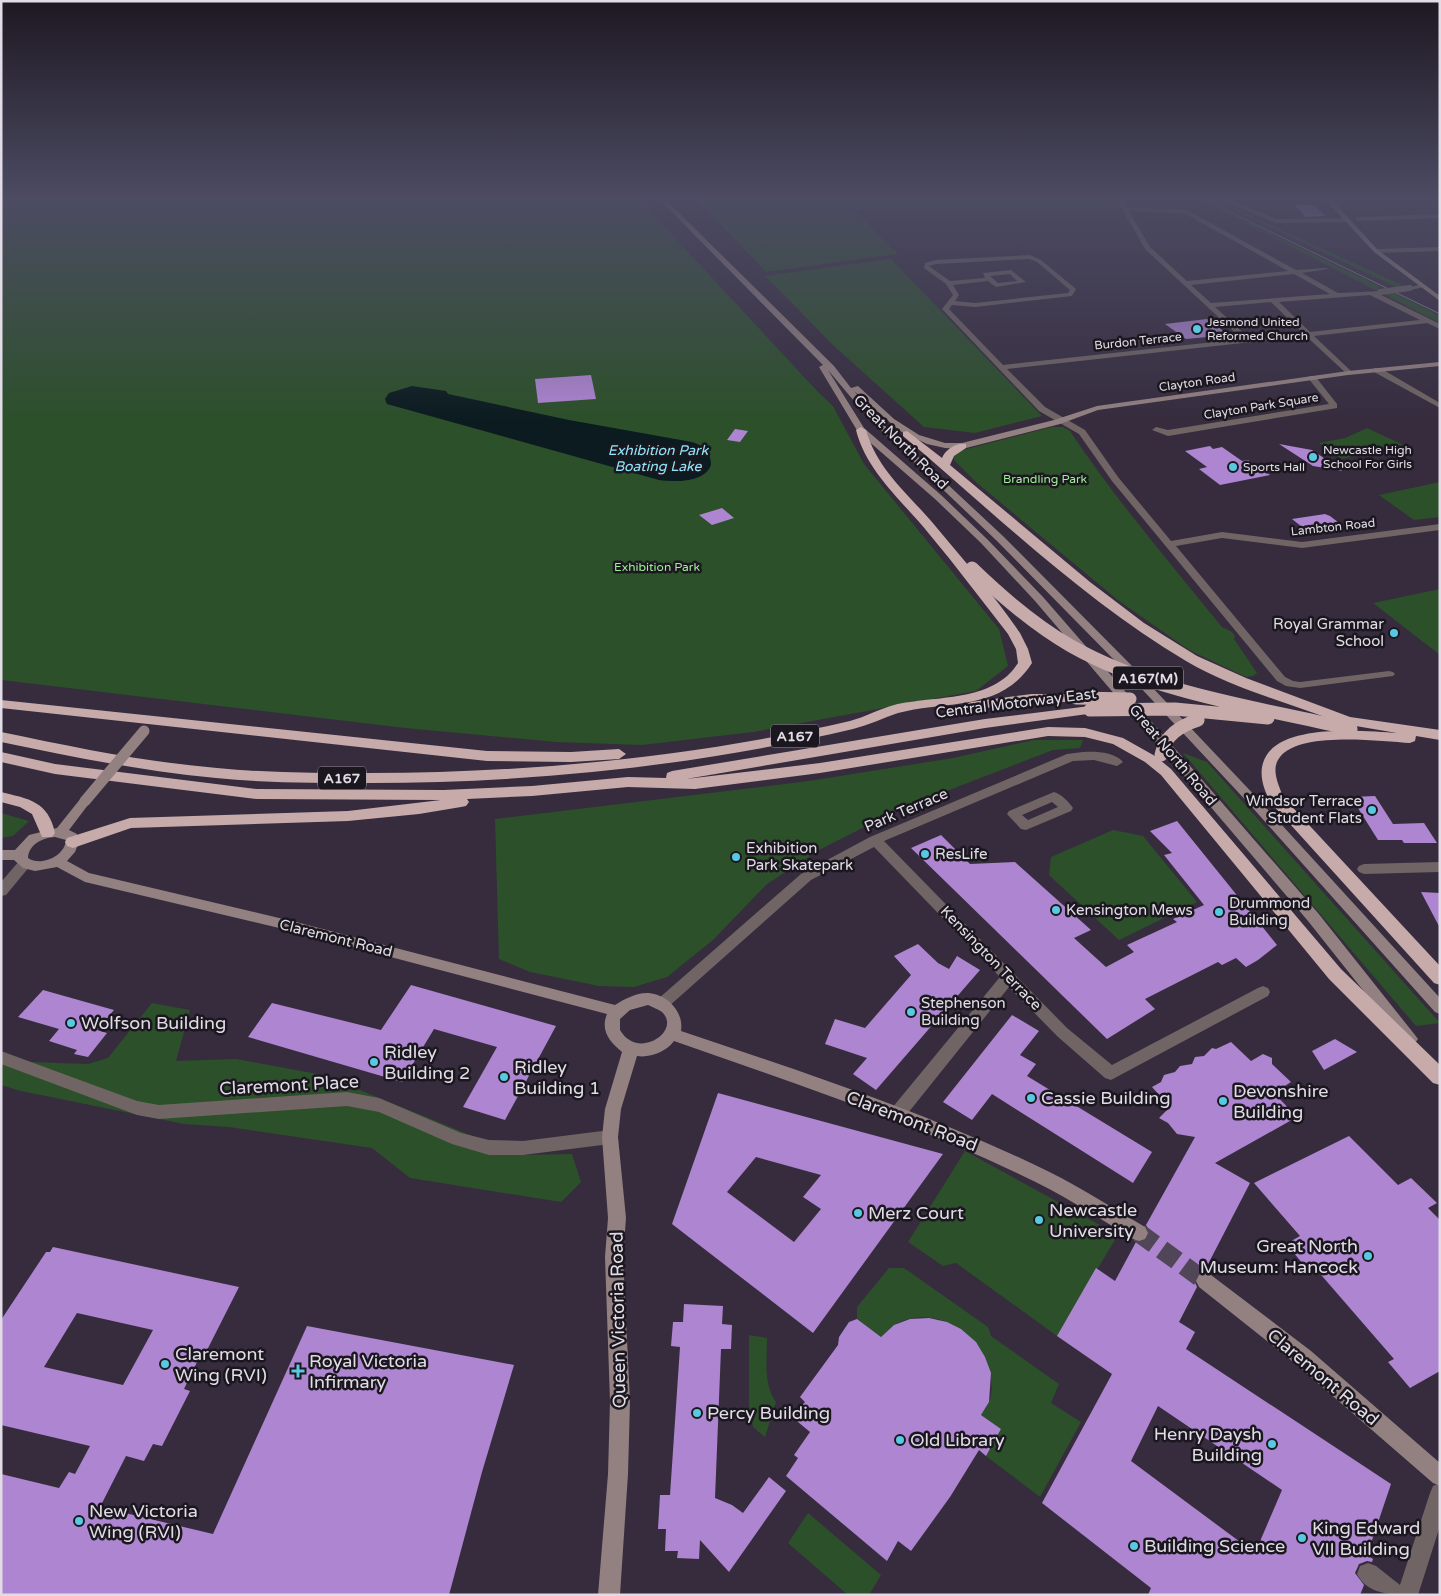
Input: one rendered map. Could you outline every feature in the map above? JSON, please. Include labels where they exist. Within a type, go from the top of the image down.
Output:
[{"type":"highway","points":[[851,726],[897,709],[988,693],[1016,677],[1026,663],[1014,633],[951,551],[878,465],[862,441],[861,430]]},
{"type":"highway","name":"A167(M)","points":[[907,434],[1039,545],[1140,626],[1192,659],[1241,681],[1349,724]]},
{"type":"highway","points":[[945,466],[949,454],[962,446]]},
{"type":"highway","name":"A167(M)","points":[[951,551],[1030,619],[1071,646],[1097,659],[1178,688],[1349,724]]},
{"type":"highway","name":"Central Motorway East","points":[[851,726],[1032,698],[1154,700],[1284,711],[1410,738],[1440,742]]},
{"type":"highway","points":[[1,704],[148,726],[487,756],[571,757],[642,753],[685,755]]},
{"type":"highway","name":"Central Motorway East","points":[[749,771],[972,724],[1090,710],[1175,709],[1349,724],[1440,735]]},
{"type":"highway","name":"A167(M)","points":[[1166,772],[1161,755],[1162,746],[1177,729],[1198,720],[1251,712],[1284,711]]},
{"type":"highway","name":"A167","points":[[1,737],[71,752],[214,773],[303,778],[477,777],[557,771],[685,755],[851,726]]},
{"type":"highway","points":[[749,771],[1060,730],[1100,735],[1129,745],[1166,772],[1335,974],[1440,1077]]},
{"type":"highway","name":"A167(M)","points":[[1410,738],[1322,736],[1286,744],[1274,753],[1268,762],[1268,783],[1276,799],[1304,831],[1440,978]]},
{"type":"highway","name":"A167","points":[[1,757],[55,769],[257,794],[356,796],[532,791],[692,778],[749,771]]},
{"type":"highway","points":[[73,842],[130,823],[348,816],[419,809],[532,791]]},
{"type":"highway","points":[[1,797],[34,807],[54,832]]},
{"type":"main road","name":"Great North Road","points":[[735,272],[817,356],[829,364],[864,410],[1000,537],[1180,720],[1440,1008]]},
{"type":"main road","points":[[1404,272],[1440,299]]},
{"type":"main road","name":"Great North Road","points":[[817,356],[861,430],[998,554],[1113,684],[1313,917],[1440,1077]]},
{"type":"main road","name":"Clayton Road","points":[[829,364],[907,434],[930,444],[962,446],[1104,407],[1348,373],[1440,364]]},
{"type":"main road","points":[[22,859],[26,844],[54,832],[85,802],[148,726]]},
{"type":"main road","points":[[1,855],[22,859],[39,866],[57,861],[69,852],[73,842],[72,837],[54,832]]},
{"type":"main road","name":"Claremont Road","points":[[57,861],[85,877],[296,927],[617,1011]]},
{"type":"main road","points":[[649,999],[663,1003],[674,1015],[676,1024],[672,1034],[658,1047],[645,1050],[631,1049],[621,1044],[613,1034],[612,1023],[617,1011],[635,1000],[649,999]]},
{"type":"main road","name":"Claremont Road","points":[[672,1034],[898,1113],[1022,1166],[1139,1233]]},
{"type":"main road","name":"Queen Victoria Road","points":[[609,1595],[618,1474],[620,1401],[614,1257],[617,1218],[610,1137],[613,1109],[631,1049]]},
{"type":"main road","name":"Claremont Road","points":[[1205,1281],[1304,1358],[1440,1476]]},
{"type":"street","points":[[934,272],[948,283],[956,295],[945,309],[1042,409],[1082,432],[1115,479],[1281,679],[1290,684],[1300,686],[1389,674]]},
{"type":"street","points":[[1004,272],[985,274],[996,284],[1023,282],[1011,272]]},
{"type":"street","points":[[952,302],[975,305],[1070,296],[1074,290],[1053,272]]},
{"type":"street","points":[[1174,272],[1247,340]]},
{"type":"street","points":[[1186,283],[1291,272]]},
{"type":"street","points":[[1297,272],[1335,294]]},
{"type":"street","points":[[948,283],[990,280]]},
{"type":"street","points":[[1209,305],[1376,292],[1422,286]]},
{"type":"street","points":[[1376,292],[1440,327]]},
{"type":"street","points":[[1273,300],[1348,373]]},
{"type":"street","name":"Burdon Terrace","points":[[1002,367],[1428,322]]},
{"type":"street","points":[[1377,370],[1440,406]]},
{"type":"street","name":"Clayton Park Square","points":[[1156,430],[1168,434],[1334,406],[1312,378]]},
{"type":"street","name":"Lambton Road","points":[[1170,544],[1222,535],[1302,545],[1440,527]]},
{"type":"street","name":"Park Terrace","points":[[663,1003],[806,877],[874,840],[1071,757],[1082,755],[1096,756],[1117,762]]},
{"type":"street","name":"Kensington Terrace","points":[[874,840],[1062,1032],[1111,1073],[1263,992]]},
{"type":"street","points":[[1,891],[22,859]]},
{"type":"street","points":[[1364,869],[1440,867]]},
{"type":"street","points":[[898,1113],[1009,976]]},
{"type":"street","name":"Claremont Place","points":[[1,1057],[137,1108],[159,1112],[348,1099],[366,1100],[449,1136],[493,1148],[515,1149],[610,1137]]},
{"type":"street","points":[[1368,1574],[1406,1594],[1440,1493]]},
{"type":"green space","name":"Exhibition Park","points":[[1,272],[707,272],[833,406],[864,464],[999,629],[1008,666],[976,691],[753,732],[642,745],[556,742],[405,728],[1,680]]},
{"type":"green space","points":[[791,272],[904,272],[1042,416],[975,433],[924,427],[834,346],[765,276]]},
{"type":"green space","points":[[1341,272],[1351,272],[1380,288],[1375,290]]},
{"type":"green space","points":[[1365,272],[1375,272],[1404,286],[1396,287]]},
{"type":"green space","points":[[1393,292],[1440,316],[1440,323],[1382,293]]},
{"type":"green space","name":"Brandling Park","points":[[1052,427],[1063,427],[1070,431],[1106,482],[1163,555],[1222,627],[1232,632],[1235,636],[1234,639],[1257,673],[1246,677],[1189,650],[1119,601],[977,483],[954,460],[953,456],[959,451]]},
{"type":"green space","points":[[1367,428],[1412,449],[1394,455],[1384,450],[1341,459],[1319,443],[1345,438]]},
{"type":"green space","points":[[1440,482],[1440,517],[1414,520],[1379,495]]},
{"type":"green space","points":[[1440,589],[1440,655],[1373,603]]},
{"type":"green space","points":[[1034,740],[1083,740],[1080,748],[1053,750],[900,809],[821,849],[767,884],[713,940],[667,977],[634,987],[599,986],[530,972],[499,959],[495,819],[809,781],[953,758]]},
{"type":"green space","points":[[1183,753],[1207,762],[1440,1023],[1416,1026]]},
{"type":"green space","points":[[1,813],[29,821],[13,836],[1,838]]},
{"type":"green space","points":[[1113,830],[1143,836],[1197,902],[1119,940],[1049,875],[1051,857]]},
{"type":"green space","points":[[152,1003],[190,1010],[176,1061],[236,1059],[323,1075],[519,1155],[572,1154],[581,1182],[561,1202],[410,1178],[372,1148],[229,1127],[184,1124],[21,1091],[1,1085],[1,1061],[88,1064],[108,1058]]},
{"type":"green space","points":[[965,1151],[1118,1235],[1057,1336],[956,1263],[943,1266],[908,1242]]},
{"type":"green space","points":[[889,1268],[904,1268],[988,1327],[991,1336],[1059,1384],[1051,1403],[1081,1422],[1040,1497],[986,1456],[1001,1429],[981,1415],[991,1397],[990,1373],[981,1351],[972,1340],[962,1331],[937,1319],[923,1317],[910,1319],[894,1325],[881,1337],[857,1319],[857,1307]]},
{"type":"green space","points":[[749,1335],[767,1338],[767,1379],[776,1402],[765,1437],[753,1427],[749,1405]]},
{"type":"green space","points":[[808,1513],[881,1575],[869,1595],[848,1595],[788,1543]]},
{"type":"water","name":"Exhibition Park Boating Lake","points":[[412,386],[446,391],[448,394],[569,420],[692,442],[706,450],[710,456],[711,465],[707,471],[696,478],[681,481],[659,480],[387,404],[385,399],[389,393]]},
{"type":"building","name":"Jesmond United Reformed Church","points":[[1207,319],[1229,335],[1186,339],[1165,324]]},
{"type":"building","points":[[591,375],[596,399],[538,403],[535,379]]},
{"type":"building","points":[[735,429],[748,431],[740,442],[727,440]]},
{"type":"building","points":[[1279,444],[1312,450],[1343,471],[1313,466]]},
{"type":"building","points":[[1210,446],[1213,449],[1222,447],[1242,461],[1248,460],[1270,475],[1220,485],[1199,469],[1207,467],[1185,451]]},
{"type":"building","points":[[722,508],[734,518],[712,525],[699,515]]},
{"type":"building","points":[[1325,514],[1343,526],[1307,531],[1292,519]]},
{"type":"building","name":"Windsor Terrace Student Flats","points":[[1375,796],[1393,824],[1424,823],[1437,843],[1404,843],[1402,840],[1378,840],[1351,797]]},
{"type":"building","points":[[1177,821],[1277,945],[1246,967],[1236,958],[1222,965],[1218,962],[1145,999],[1155,1009],[1107,1039],[911,848],[941,835],[970,864],[1015,862],[1091,930],[1074,938],[1106,967],[1134,952],[1127,945],[1177,922],[1173,919],[1204,905],[1164,855],[1172,853],[1150,831]]},
{"type":"building","points":[[1421,892],[1440,893],[1440,928]]},
{"type":"building","name":"Stephenson Building","points":[[918,944],[938,963],[949,969],[957,956],[980,970],[876,1090],[853,1074],[867,1058],[825,1044],[835,1019],[865,1028],[911,975],[894,956]]},
{"type":"building","points":[[411,985],[556,1026],[505,1120],[463,1107],[497,1047],[434,1029],[402,1082],[248,1037],[272,1003],[381,1030]]},
{"type":"building","name":"Wolfson Building","points":[[43,990],[114,1010],[97,1030],[107,1033],[88,1057],[74,1054],[77,1050],[49,1041],[59,1029],[18,1017]]},
{"type":"building","name":"Cassie Building","points":[[1012,1015],[1039,1031],[1020,1055],[1036,1064],[1027,1076],[1152,1152],[1133,1183],[992,1094],[972,1120],[943,1102]]},
{"type":"building","points":[[1335,1039],[1357,1052],[1324,1070],[1312,1051]]},
{"type":"building","points":[[1231,1042],[1251,1061],[1263,1054],[1272,1058],[1272,1064],[1291,1082],[1274,1093],[1297,1117],[1215,1163],[1250,1183],[1205,1270],[1197,1274],[1194,1280],[1197,1287],[1179,1322],[1195,1332],[1186,1349],[1391,1484],[1367,1555],[1373,1559],[1372,1562],[1367,1561],[1359,1564],[1355,1573],[1364,1585],[1360,1595],[1148,1595],[1151,1588],[1042,1503],[1112,1374],[1057,1336],[1096,1268],[1115,1281],[1136,1242],[1147,1240],[1150,1232],[1146,1225],[1195,1137],[1177,1134],[1168,1123],[1159,1118],[1170,1107],[1152,1087],[1161,1082],[1164,1075],[1175,1072],[1180,1066],[1192,1064],[1195,1057],[1204,1056],[1212,1048],[1216,1049]],"holes":[[[1158,1406],[1282,1490],[1255,1553],[1131,1461]]]},
{"type":"building","name":"Merz Court","points":[[718,1093],[943,1154],[813,1333],[672,1224]],"holes":[[[756,1157],[821,1175],[803,1197],[821,1209],[794,1242],[727,1192]]]},
{"type":"building","name":"Great North Museum: Hancock","points":[[1349,1136],[1398,1185],[1411,1178],[1437,1203],[1428,1208],[1440,1220],[1440,1371],[1410,1388],[1388,1362],[1394,1359],[1316,1269],[1310,1272],[1286,1244],[1300,1236],[1254,1183]]},
{"type":"building","points":[[53,1247],[239,1287],[201,1362],[198,1360],[184,1389],[190,1391],[162,1446],[153,1444],[144,1461],[126,1456],[100,1507],[213,1534],[307,1326],[514,1365],[482,1472],[449,1595],[1,1595],[1,1474],[59,1488],[69,1472],[75,1474],[90,1446],[1,1425],[1,1320],[46,1252],[50,1252]],"holes":[[[77,1313],[153,1330],[123,1385],[44,1367]]]},
{"type":"building","name":"Percy Building","points":[[684,1304],[723,1306],[722,1324],[732,1325],[731,1349],[721,1349],[715,1498],[732,1505],[743,1513],[769,1477],[786,1491],[729,1572],[700,1540],[699,1559],[677,1558],[678,1551],[665,1551],[666,1529],[658,1529],[660,1495],[670,1495],[680,1347],[671,1346],[673,1322],[683,1322]]},
{"type":"building","name":"Old Library","points":[[929,1318],[947,1322],[961,1329],[976,1342],[985,1357],[991,1373],[989,1402],[981,1415],[1001,1429],[986,1456],[979,1450],[950,1497],[911,1551],[898,1541],[887,1561],[786,1476],[798,1458],[794,1455],[810,1432],[792,1417],[805,1402],[800,1397],[838,1345],[839,1337],[849,1322],[857,1319],[881,1337],[894,1325],[910,1319]]},
{"type":"tunnel","points":[[1139,1233],[1205,1281]]},
{"type":"tram line","points":[[1354,272],[1440,314]]},
{"type":"place","name":"Jesmond United Reformed Church","points":[[1197,329]]},
{"type":"place","name":"Newcastle High School For Girls","points":[[1313,457]]},
{"type":"place","name":"Sports Hall","points":[[1233,467]]},
{"type":"place","name":"Royal Grammar School","points":[[1394,633]]},
{"type":"place","name":"Windsor Terrace Student Flats","points":[[1372,810]]},
{"type":"place","name":"ResLife","points":[[925,854]]},
{"type":"place","name":"Exhibition Park Skatepark","points":[[736,857]]},
{"type":"place","name":"Kensington Mews","points":[[1056,910]]},
{"type":"place","name":"Drummond Building","points":[[1219,912]]},
{"type":"place","name":"Stephenson Building","points":[[911,1012]]},
{"type":"place","name":"Wolfson Building","points":[[71,1023]]},
{"type":"place","name":"Ridley Building 2","points":[[374,1062]]},
{"type":"place","name":"Ridley Building 1","points":[[504,1077]]},
{"type":"place","name":"Cassie Building","points":[[1031,1098]]},
{"type":"place","name":"Devonshire Building","points":[[1223,1101]]},
{"type":"place","name":"Merz Court","points":[[858,1213]]},
{"type":"place","name":"Newcastle University","points":[[1039,1220]]},
{"type":"place","name":"Great North Museum: Hancock","points":[[1368,1256]]},
{"type":"place","name":"Claremont Wing (RVI)","points":[[165,1364]]},
{"type":"place","name":"Royal Victoria Infirmary","points":[[298,1371]]},
{"type":"place","name":"Percy Building","points":[[697,1413]]},
{"type":"place","name":"Old Library","points":[[900,1440]]},
{"type":"place","name":"Henry Daysh Building","points":[[1272,1444]]},
{"type":"place","name":"New Victoria Wing (RVI)","points":[[79,1521]]},
{"type":"place","name":"King Edward VII Building","points":[[1302,1538]]},
{"type":"place","name":"Building Science","points":[[1134,1546]]}]
